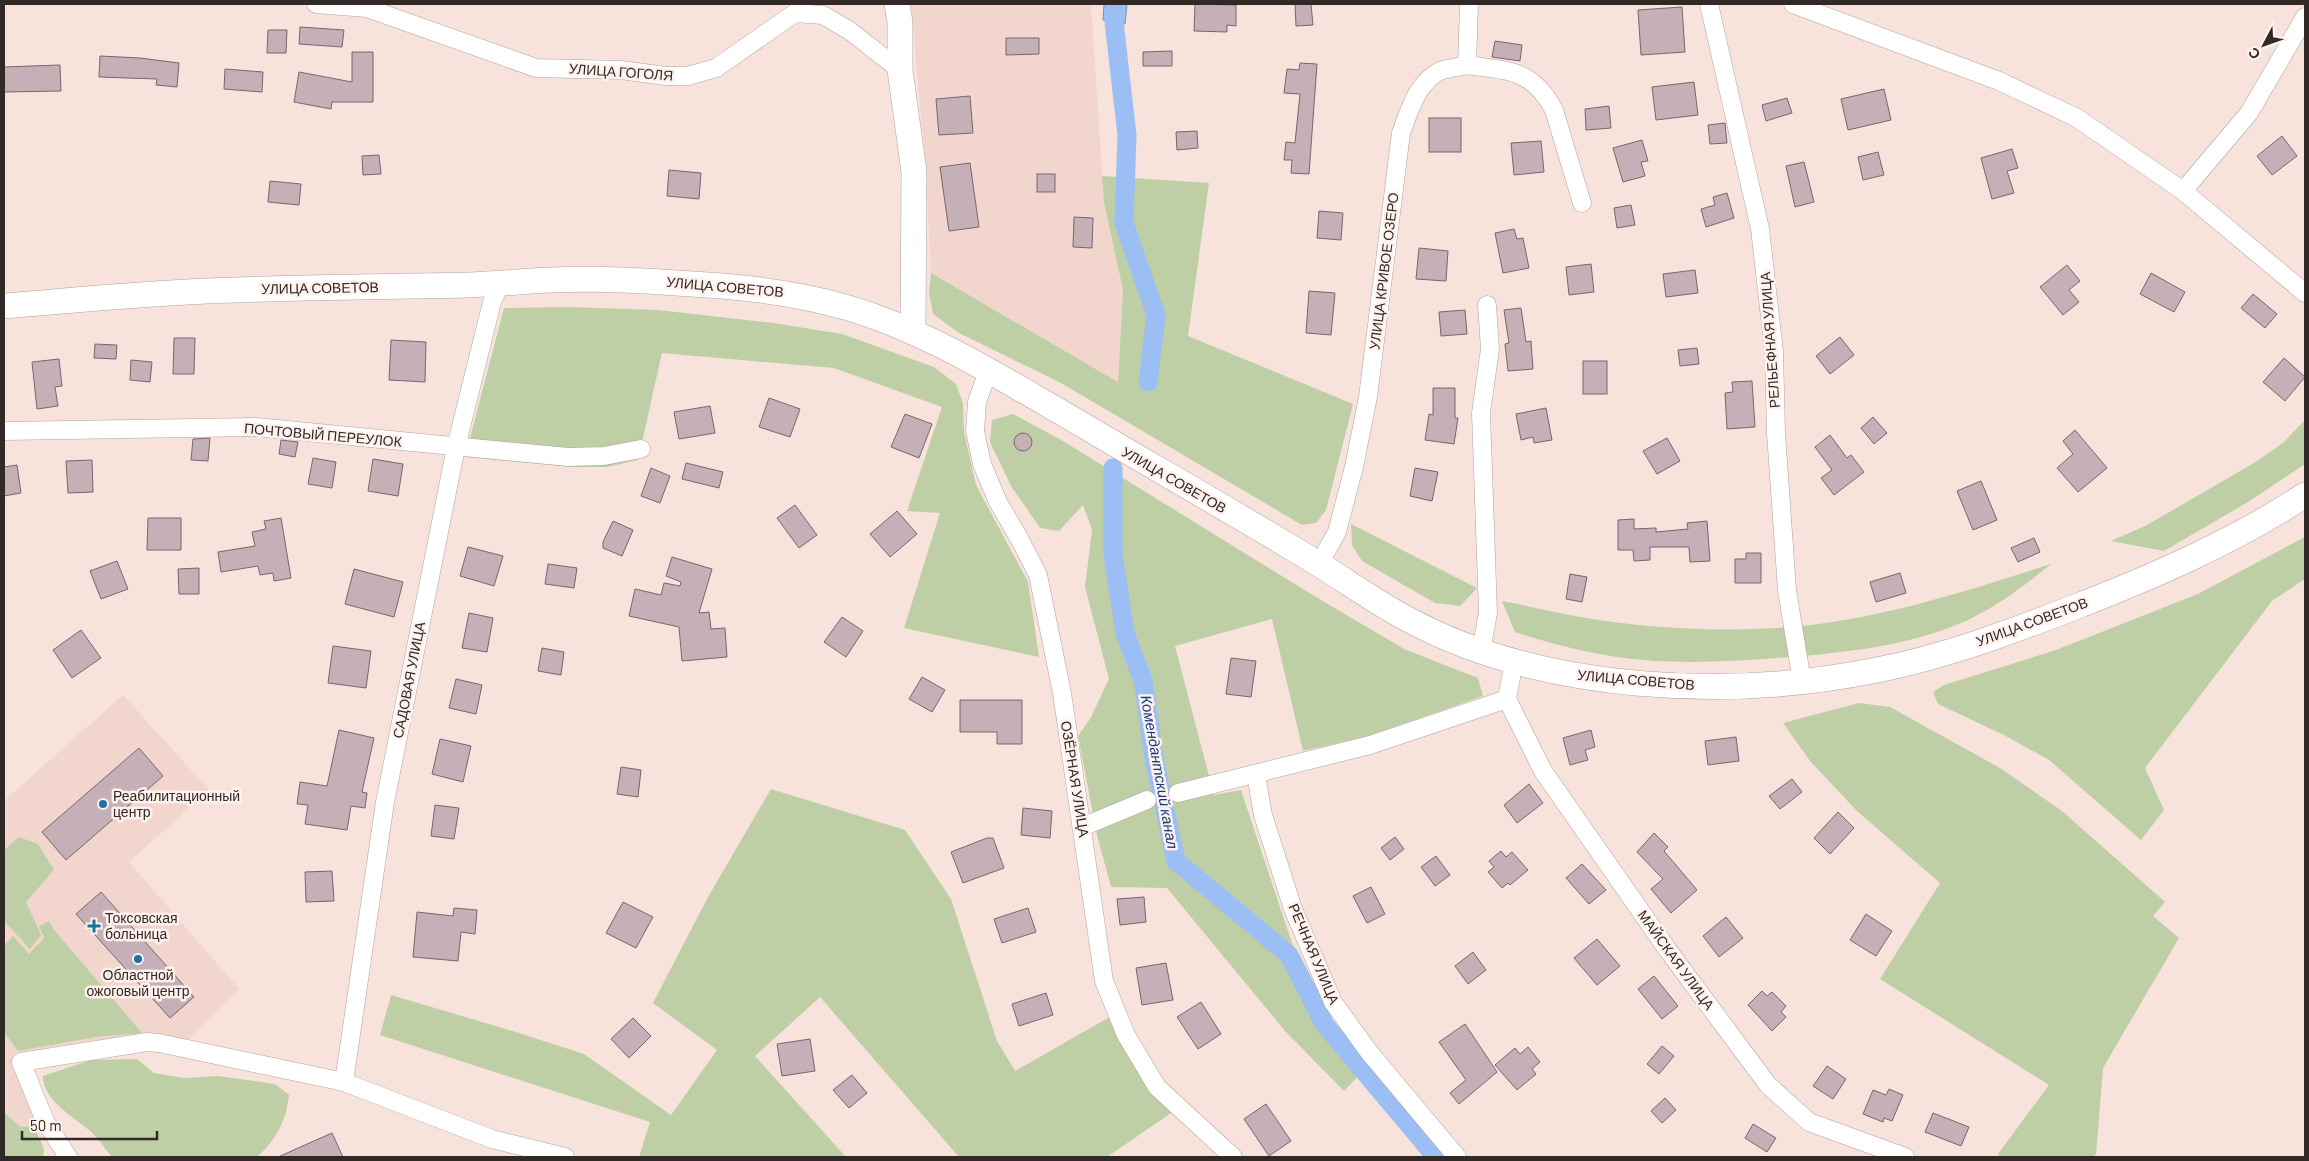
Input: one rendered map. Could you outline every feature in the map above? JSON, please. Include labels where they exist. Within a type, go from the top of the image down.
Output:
[{"type":"main road","points":[[898,4],[900,70],[914,172],[913,332]]},
{"type":"main road","name":"УЛИЦА СОВЕТОВ","points":[[4,306],[185,292],[500,284],[555,279],[633,280],[782,291],[849,308],[913,332],[988,371],[1318,564],[1414,623],[1481,652],[1569,674],[1621,682],[1745,685],[1802,682],[1879,670],[1960,648],[2031,624],[2104,596],[2200,554],[2305,495]]},
{"type":"street","name":"УЛИЦА ГОГОЛЯ","points":[[316,4],[367,8],[536,68],[621,70],[666,76],[688,76],[716,68],[795,12],[823,15],[850,31],[900,70]]},
{"type":"street","points":[[1467,65],[1469,4]]},
{"type":"street","name":"РЕЛЬЕФНАЯ УЛИЦА","points":[[1709,4],[1760,229],[1774,352],[1776,442],[1786,582],[1793,636],[1802,682]]},
{"type":"street","points":[[1793,4],[1999,81],[2077,118],[2183,191],[2305,293]]},
{"type":"street","points":[[2183,191],[2249,114],[2305,17]]},
{"type":"street","name":"УЛИЦА КРИВОЕ ОЗЕРО","points":[[1318,564],[1337,532],[1354,467],[1368,397],[1401,133],[1416,96],[1426,82],[1440,71],[1467,65],[1514,71],[1536,84],[1547,97],[1554,110],[1582,203]]},
{"type":"street","name":"САДОВАЯ УЛИЦА","points":[[344,1082],[385,802],[456,446],[492,302],[500,284]]},
{"type":"street","points":[[1481,652],[1488,613],[1480,412],[1490,348],[1487,305]]},
{"type":"street","name":"ОЗЁРНАЯ УЛИЦА","points":[[988,371],[977,402],[975,431],[980,456],[998,502],[1038,575],[1062,693],[1104,980],[1126,1035],[1157,1087],[1233,1157]]},
{"type":"street","name":"ПОЧТОВЫЙ ПЕРЕУЛОК","points":[[4,431],[256,428],[568,457],[604,456],[641,449]]},
{"type":"street","points":[[1178,793],[1370,745],[1507,699],[1514,661]]},
{"type":"street","name":"МАЙСКАЯ УЛИЦА","points":[[1507,699],[1542,771],[1667,949],[1768,1085],[1809,1122],[1905,1157]]},
{"type":"street","name":"РЕЧНАЯ УЛИЦА","points":[[1256,774],[1263,815],[1294,908],[1333,1002],[1369,1052],[1457,1157]]},
{"type":"street","points":[[1082,827],[1147,800]]},
{"type":"street","points":[[68,1157],[45,1121],[21,1062],[147,1042],[344,1082],[492,1139],[565,1157]]},
{"type":"shaded area","points":[[911,4],[1091,4],[1104,202],[1123,290],[1118,382],[931,273],[926,172]]},
{"type":"shaded area","name":"Токсовская больница","points":[[123,695],[209,790],[129,862],[239,989],[186,1042],[150,1036],[96,1040],[12,1054],[40,1120],[7,1157],[4,1157],[4,801]]},
{"type":"green space","points":[[1102,176],[1209,183],[1188,336],[1353,404],[1326,510],[1316,523],[1302,525],[1061,383],[959,333],[933,314],[929,293],[931,273],[1118,382],[1123,290],[1104,202]]},
{"type":"green space","points":[[568,307],[658,310],[774,323],[842,334],[934,367],[956,384],[963,403],[964,432],[976,485],[1028,582],[1039,657],[904,628],[940,513],[907,511],[942,407],[834,368],[662,353],[638,460],[607,467],[571,467],[465,457],[504,308]]},
{"type":"green space","points":[[1013,414],[1063,441],[1404,649],[1478,678],[1483,696],[1368,736],[1303,751],[1272,619],[1175,646],[1214,795],[1241,790],[1320,1027],[1361,1073],[1344,1091],[1285,1031],[1167,888],[1111,887],[1097,835],[1078,736],[1090,719],[1109,679],[1085,587],[1092,530],[1083,505],[1059,531],[1040,528],[1011,486],[990,442],[992,420]]},
{"type":"green space","points":[[2305,420],[2305,464],[2248,502],[2164,551],[2111,541],[2147,525],[2254,463],[2283,443]]},
{"type":"green space","points":[[1351,524],[1477,588],[1460,606],[1435,603],[1362,561],[1352,545]]},
{"type":"green space","points":[[2305,537],[2305,579],[2272,601],[2145,768],[2164,810],[2141,840],[2049,760],[2004,735],[1938,704],[1933,692],[1944,685],[2056,650],[2198,594]]},
{"type":"green space","points":[[2051,564],[2021,588],[1989,609],[1944,630],[1897,643],[1849,651],[1761,659],[1678,662],[1629,658],[1579,650],[1515,632],[1502,601],[1587,618],[1649,626],[1700,629],[1777,628],[1834,622],[1897,609],[1959,593]]},
{"type":"green space","points":[[1859,703],[1890,707],[2000,768],[2062,811],[2165,902],[2153,916],[2179,938],[2103,1068],[2096,1154],[2093,1157],[1999,1157],[1998,1154],[2049,1085],[1880,979],[1940,883],[1857,811],[1810,761],[1783,723]]},
{"type":"green space","points":[[771,789],[905,830],[951,899],[997,1041],[1015,1071],[1113,1015],[1174,1111],[1107,1157],[959,1157],[820,997],[755,1056],[846,1157],[639,1157],[650,1122],[380,1035],[391,995],[584,1054],[671,1115],[717,1050],[653,1003],[708,897]]},
{"type":"green space","points":[[19,837],[38,844],[54,870],[26,902],[41,935],[30,949],[4,921],[4,850]]},
{"type":"green space","points":[[49,921],[55,931],[142,1033],[96,1037],[18,1051],[4,1032],[4,946],[13,936],[29,954],[44,938],[39,926]]},
{"type":"green space","points":[[137,1059],[154,1073],[184,1078],[218,1076],[275,1084],[289,1095],[283,1121],[270,1143],[257,1157],[112,1157],[92,1133],[53,1100],[44,1085],[43,1076],[91,1060]]},
{"type":"green space","points":[[4,1112],[20,1127],[34,1126],[44,1149],[43,1157],[4,1157]]},
{"type":"water","points":[[1104,4],[1127,4],[1125,24],[1103,20]]},
{"type":"building","points":[[1195,4],[1236,5],[1236,26],[1227,25],[1227,32],[1194,31]]},
{"type":"building","points":[[1295,4],[1311,4],[1313,25],[1296,26]]},
{"type":"building","points":[[1682,7],[1685,52],[1641,55],[1638,10]]},
{"type":"building","points":[[300,27],[344,30],[342,47],[299,44]]},
{"type":"building","points":[[268,30],[287,30],[286,53],[267,53]]},
{"type":"building","points":[[1006,38],[1039,38],[1039,54],[1006,55]]},
{"type":"building","points":[[1495,41],[1522,45],[1520,61],[1492,57]]},
{"type":"building","points":[[1172,51],[1172,66],[1143,66],[1143,52]]},
{"type":"building","points":[[352,52],[373,52],[373,102],[332,102],[331,109],[294,102],[299,72],[352,82]]},
{"type":"building","points":[[100,56],[140,58],[179,63],[177,87],[156,85],[157,79],[99,77]]},
{"type":"building","points":[[1300,63],[1317,64],[1309,174],[1291,173],[1292,160],[1284,160],[1286,142],[1295,143],[1300,94],[1284,93],[1287,69],[1299,70]]},
{"type":"building","points":[[60,65],[61,91],[4,92],[4,67]]},
{"type":"building","points":[[225,69],[263,72],[262,92],[224,89]]},
{"type":"building","points":[[1694,82],[1698,115],[1656,120],[1652,87]]},
{"type":"building","points":[[1884,89],[1891,120],[1848,130],[1841,99]]},
{"type":"building","points":[[970,96],[973,133],[939,135],[936,99]]},
{"type":"building","points":[[1787,98],[1792,113],[1766,121],[1762,105]]},
{"type":"building","points":[[1609,106],[1611,128],[1586,130],[1585,109]]},
{"type":"building","points":[[1429,118],[1461,118],[1461,152],[1429,152]]},
{"type":"building","points":[[1725,123],[1727,143],[1710,144],[1708,125]]},
{"type":"building","points":[[1197,131],[1198,148],[1177,150],[1176,132]]},
{"type":"building","points":[[2282,136],[2297,156],[2272,175],[2257,156]]},
{"type":"building","points":[[1642,140],[1648,161],[1641,162],[1645,176],[1623,182],[1613,148]]},
{"type":"building","points":[[1541,141],[1544,172],[1514,175],[1511,143]]},
{"type":"building","points":[[2012,149],[2018,168],[2007,171],[2014,193],[1992,199],[1981,158]]},
{"type":"building","points":[[1878,152],[1884,175],[1863,180],[1858,157]]},
{"type":"building","points":[[379,155],[381,174],[363,175],[362,156]]},
{"type":"building","points":[[1804,162],[1814,202],[1795,207],[1786,166]]},
{"type":"building","points":[[970,163],[979,227],[949,231],[940,167]]},
{"type":"building","points":[[669,170],[701,173],[699,199],[667,196]]},
{"type":"building","points":[[1037,174],[1055,174],[1055,192],[1037,192]]},
{"type":"building","points":[[270,181],[301,184],[299,205],[268,202]]},
{"type":"building","points":[[1727,193],[1734,218],[1706,227],[1701,209],[1715,205],[1713,197]]},
{"type":"building","points":[[1631,205],[1635,225],[1617,228],[1614,208]]},
{"type":"building","points":[[1319,211],[1343,213],[1341,240],[1317,238]]},
{"type":"building","points":[[1074,217],[1093,218],[1092,248],[1073,247]]},
{"type":"building","points":[[1514,229],[1517,239],[1523,238],[1529,268],[1503,273],[1495,233]]},
{"type":"building","points":[[1419,248],[1448,251],[1446,281],[1416,279]]},
{"type":"building","points":[[1591,264],[1594,292],[1569,295],[1566,267]]},
{"type":"building","points":[[2067,265],[2080,281],[2069,290],[2079,302],[2063,315],[2040,287]]},
{"type":"building","points":[[1695,270],[1698,293],[1666,297],[1663,274]]},
{"type":"building","points":[[2151,273],[2185,292],[2174,312],[2140,294]]},
{"type":"building","points":[[1309,291],[1335,293],[1331,335],[1306,333]]},
{"type":"building","points":[[2253,294],[2277,314],[2265,328],[2241,308]]},
{"type":"building","points":[[1521,308],[1526,342],[1531,341],[1533,369],[1508,371],[1505,344],[1509,343],[1504,310]]},
{"type":"building","points":[[1465,310],[1467,334],[1441,336],[1439,312]]},
{"type":"building","points":[[1840,337],[1854,355],[1830,374],[1816,356]]},
{"type":"building","points":[[174,338],[195,338],[194,374],[173,374]]},
{"type":"building","points":[[391,340],[426,342],[425,382],[389,380]]},
{"type":"building","points":[[95,344],[117,345],[116,359],[94,358]]},
{"type":"building","points":[[1697,348],[1699,364],[1680,366],[1678,350]]},
{"type":"building","points":[[2284,358],[2305,377],[2285,401],[2263,382]]},
{"type":"building","points":[[59,359],[62,386],[55,387],[58,406],[37,409],[32,362]]},
{"type":"building","points":[[131,360],[152,362],[150,382],[130,380]]},
{"type":"building","points":[[1583,361],[1607,361],[1607,394],[1583,394]]},
{"type":"building","points":[[1752,381],[1755,427],[1727,429],[1725,393],[1733,392],[1732,382]]},
{"type":"building","points":[[1433,388],[1455,388],[1455,418],[1458,418],[1454,444],[1425,440],[1429,414],[1433,415]]},
{"type":"building","points":[[769,398],[800,409],[790,437],[759,427]]},
{"type":"building","points":[[710,406],[715,433],[679,439],[674,412]]},
{"type":"building","points":[[1546,408],[1552,440],[1534,443],[1533,437],[1521,440],[1516,414]]},
{"type":"building","points":[[905,414],[932,424],[919,458],[891,447]]},
{"type":"building","points":[[1873,417],[1887,433],[1874,444],[1861,428]]},
{"type":"building","points":[[2075,430],[2107,468],[2078,492],[2057,468],[2073,454],[2063,441]]},
{"type":"building","points":[[1023,433],[1029,436],[1032,442],[1029,448],[1023,451],[1017,448],[1014,442],[1017,436]]},
{"type":"building","points":[[1830,435],[1847,458],[1851,455],[1864,472],[1834,495],[1821,478],[1832,470],[1815,447]]},
{"type":"building","points":[[210,438],[208,461],[191,460],[193,439]]},
{"type":"building","points":[[1667,438],[1680,461],[1657,474],[1643,451]]},
{"type":"building","points":[[281,440],[298,442],[295,457],[279,454]]},
{"type":"building","points":[[313,458],[336,462],[332,488],[308,484]]},
{"type":"building","points":[[373,459],[403,464],[398,496],[368,491]]},
{"type":"building","points":[[92,460],[93,492],[68,493],[66,461]]},
{"type":"building","points":[[686,463],[723,472],[719,488],[682,479]]},
{"type":"building","points":[[17,465],[21,493],[4,496],[4,467]]},
{"type":"building","points":[[651,468],[670,476],[660,503],[641,496]]},
{"type":"building","points":[[1415,468],[1438,472],[1432,501],[1410,496]]},
{"type":"building","points":[[1981,481],[1997,520],[1973,530],[1957,491]]},
{"type":"building","points":[[795,505],[817,535],[799,548],[777,518]]},
{"type":"building","points":[[897,511],[917,534],[890,557],[870,534]]},
{"type":"building","points":[[148,518],[181,518],[181,550],[147,550]]},
{"type":"building","points":[[281,518],[291,578],[274,581],[273,573],[260,575],[258,566],[221,572],[218,552],[255,546],[252,532],[266,529],[264,521]]},
{"type":"building","points":[[1634,519],[1634,529],[1656,528],[1656,532],[1688,529],[1687,523],[1707,521],[1710,561],[1690,562],[1689,547],[1650,547],[1650,560],[1634,561],[1633,550],[1618,550],[1618,520]]},
{"type":"building","points":[[613,521],[633,530],[622,556],[603,548],[603,542]]},
{"type":"building","points":[[2034,538],[2040,552],[2018,562],[2011,548]]},
{"type":"building","points":[[468,547],[503,556],[494,586],[460,576]]},
{"type":"building","points":[[1746,553],[1761,553],[1761,583],[1735,583],[1735,559],[1746,559]]},
{"type":"building","points":[[672,557],[712,569],[699,613],[709,612],[711,629],[725,628],[727,657],[682,661],[679,627],[629,616],[635,589],[661,595],[664,583],[680,586],[681,582],[666,576]]},
{"type":"building","points":[[117,561],[128,589],[101,599],[90,571]]},
{"type":"building","points":[[548,564],[577,568],[574,588],[545,584]]},
{"type":"building","points":[[199,568],[199,594],[179,594],[178,569]]},
{"type":"building","points":[[354,569],[403,582],[394,617],[345,604]]},
{"type":"building","points":[[1900,573],[1906,593],[1876,602],[1870,582]]},
{"type":"building","points":[[1570,574],[1587,577],[1582,602],[1566,599]]},
{"type":"building","points":[[469,613],[493,618],[487,652],[462,648]]},
{"type":"building","points":[[842,617],[863,631],[846,657],[824,642]]},
{"type":"building","points":[[81,630],[101,658],[72,678],[53,650]]},
{"type":"building","points":[[333,646],[371,651],[366,688],[328,683]]},
{"type":"building","points":[[542,648],[564,652],[561,675],[538,671]]},
{"type":"building","points":[[1231,658],[1256,661],[1251,697],[1226,694]]},
{"type":"building","points":[[922,677],[945,690],[932,712],[909,699]]},
{"type":"building","points":[[456,679],[482,685],[476,714],[449,708]]},
{"type":"building","points":[[960,700],[1022,700],[1022,744],[997,744],[997,732],[960,732]]},
{"type":"building","points":[[339,730],[374,738],[362,792],[367,793],[365,808],[351,806],[347,830],[305,824],[308,805],[297,804],[300,782],[327,786]]},
{"type":"building","points":[[1591,730],[1595,747],[1585,750],[1588,760],[1570,765],[1563,738]]},
{"type":"building","points":[[1736,737],[1739,761],[1708,765],[1705,741]]},
{"type":"building","points":[[440,739],[471,746],[463,782],[432,774]]},
{"type":"building","name":"Реабилитационный центр","points":[[139,748],[163,776],[66,860],[42,832]]},
{"type":"building","points":[[621,767],[641,770],[638,797],[617,794]]},
{"type":"building","points":[[1792,779],[1802,792],[1780,809],[1769,796]]},
{"type":"building","points":[[1529,784],[1543,803],[1517,823],[1504,805]]},
{"type":"building","points":[[435,805],[459,808],[454,839],[431,836]]},
{"type":"building","points":[[1023,808],[1052,811],[1050,838],[1021,835]]},
{"type":"building","points":[[1838,812],[1854,828],[1830,854],[1814,838]]},
{"type":"building","points":[[1654,833],[1668,847],[1664,851],[1697,890],[1671,913],[1651,889],[1663,879],[1637,852]]},
{"type":"building","points":[[1395,837],[1404,849],[1390,860],[1381,848]]},
{"type":"building","points":[[987,838],[993,838],[1004,868],[963,883],[951,852]]},
{"type":"building","points":[[1501,851],[1506,857],[1512,852],[1528,870],[1510,885],[1508,883],[1502,888],[1488,872],[1494,867],[1489,861]]},
{"type":"building","points":[[1436,856],[1450,875],[1435,886],[1421,867]]},
{"type":"building","points":[[1582,864],[1606,890],[1589,904],[1566,878]]},
{"type":"building","points":[[332,871],[334,901],[306,902],[305,872]]},
{"type":"building","points":[[1371,887],[1385,914],[1367,923],[1353,896]]},
{"type":"building","name":"Областной ожоговый центр","points":[[101,892],[194,997],[170,1018],[76,914]]},
{"type":"building","points":[[1144,897],[1146,922],[1120,925],[1117,899]]},
{"type":"building","points":[[623,902],[653,917],[636,948],[606,933]]},
{"type":"building","points":[[454,908],[477,910],[475,934],[461,932],[458,961],[413,957],[417,912],[453,916]]},
{"type":"building","points":[[1028,908],[1036,932],[1002,943],[994,919]]},
{"type":"building","points":[[1866,914],[1892,931],[1876,956],[1850,940]]},
{"type":"building","points":[[1726,917],[1743,938],[1719,957],[1703,936]]},
{"type":"building","points":[[1597,939],[1620,966],[1597,985],[1574,958]]},
{"type":"building","points":[[1473,952],[1486,970],[1468,984],[1455,966]]},
{"type":"building","points":[[1166,963],[1173,1000],[1142,1005],[1136,968]]},
{"type":"building","points":[[1654,976],[1678,1006],[1662,1019],[1638,989]]},
{"type":"building","points":[[1762,991],[1767,996],[1772,992],[1786,1006],[1781,1012],[1786,1017],[1772,1031],[1748,1005]]},
{"type":"building","points":[[1046,993],[1053,1015],[1019,1026],[1012,1004]]},
{"type":"building","points":[[1201,1002],[1221,1034],[1198,1049],[1177,1017]]},
{"type":"building","points":[[633,1018],[651,1036],[629,1058],[611,1039]]},
{"type":"building","points":[[1465,1024],[1497,1072],[1459,1104],[1450,1093],[1466,1080],[1439,1042]]},
{"type":"building","points":[[810,1039],[815,1071],[782,1076],[777,1044]]},
{"type":"building","points":[[1662,1046],[1674,1056],[1659,1074],[1647,1064]]},
{"type":"building","points":[[1528,1047],[1540,1062],[1532,1069],[1536,1074],[1517,1090],[1495,1065],[1515,1048],[1520,1054]]},
{"type":"building","points":[[1827,1066],[1846,1079],[1833,1099],[1813,1086]]},
{"type":"building","points":[[852,1075],[867,1093],[849,1108],[833,1090]]},
{"type":"building","points":[[1889,1089],[1903,1095],[1892,1121],[1884,1118],[1883,1122],[1863,1114],[1873,1090],[1886,1095]]},
{"type":"building","points":[[1665,1098],[1676,1110],[1662,1123],[1651,1111]]},
{"type":"building","points":[[1266,1104],[1291,1141],[1269,1156],[1244,1119]]},
{"type":"building","points":[[1933,1113],[1969,1127],[1961,1146],[1925,1132]]},
{"type":"building","points":[[1753,1124],[1776,1138],[1767,1152],[1745,1138]]},
{"type":"building","points":[[332,1133],[343,1157],[278,1157]]},
{"type":"waterway","name":"Комендантский канал","points":[[1114,22],[1127,135],[1124,223],[1156,315],[1148,382]]},
{"type":"waterway","name":"Комендантский канал","points":[[1113,468],[1113,554],[1125,634],[1143,680],[1155,764],[1176,861],[1289,955],[1325,1025],[1436,1157]]},
{"type":"place","name":"Реабилитационный центр","points":[[103,804]]},
{"type":"place","name":"Токсовская больница","points":[[94,926]]},
{"type":"place","name":"Областной ожоговый центр","points":[[138,959]]}]
